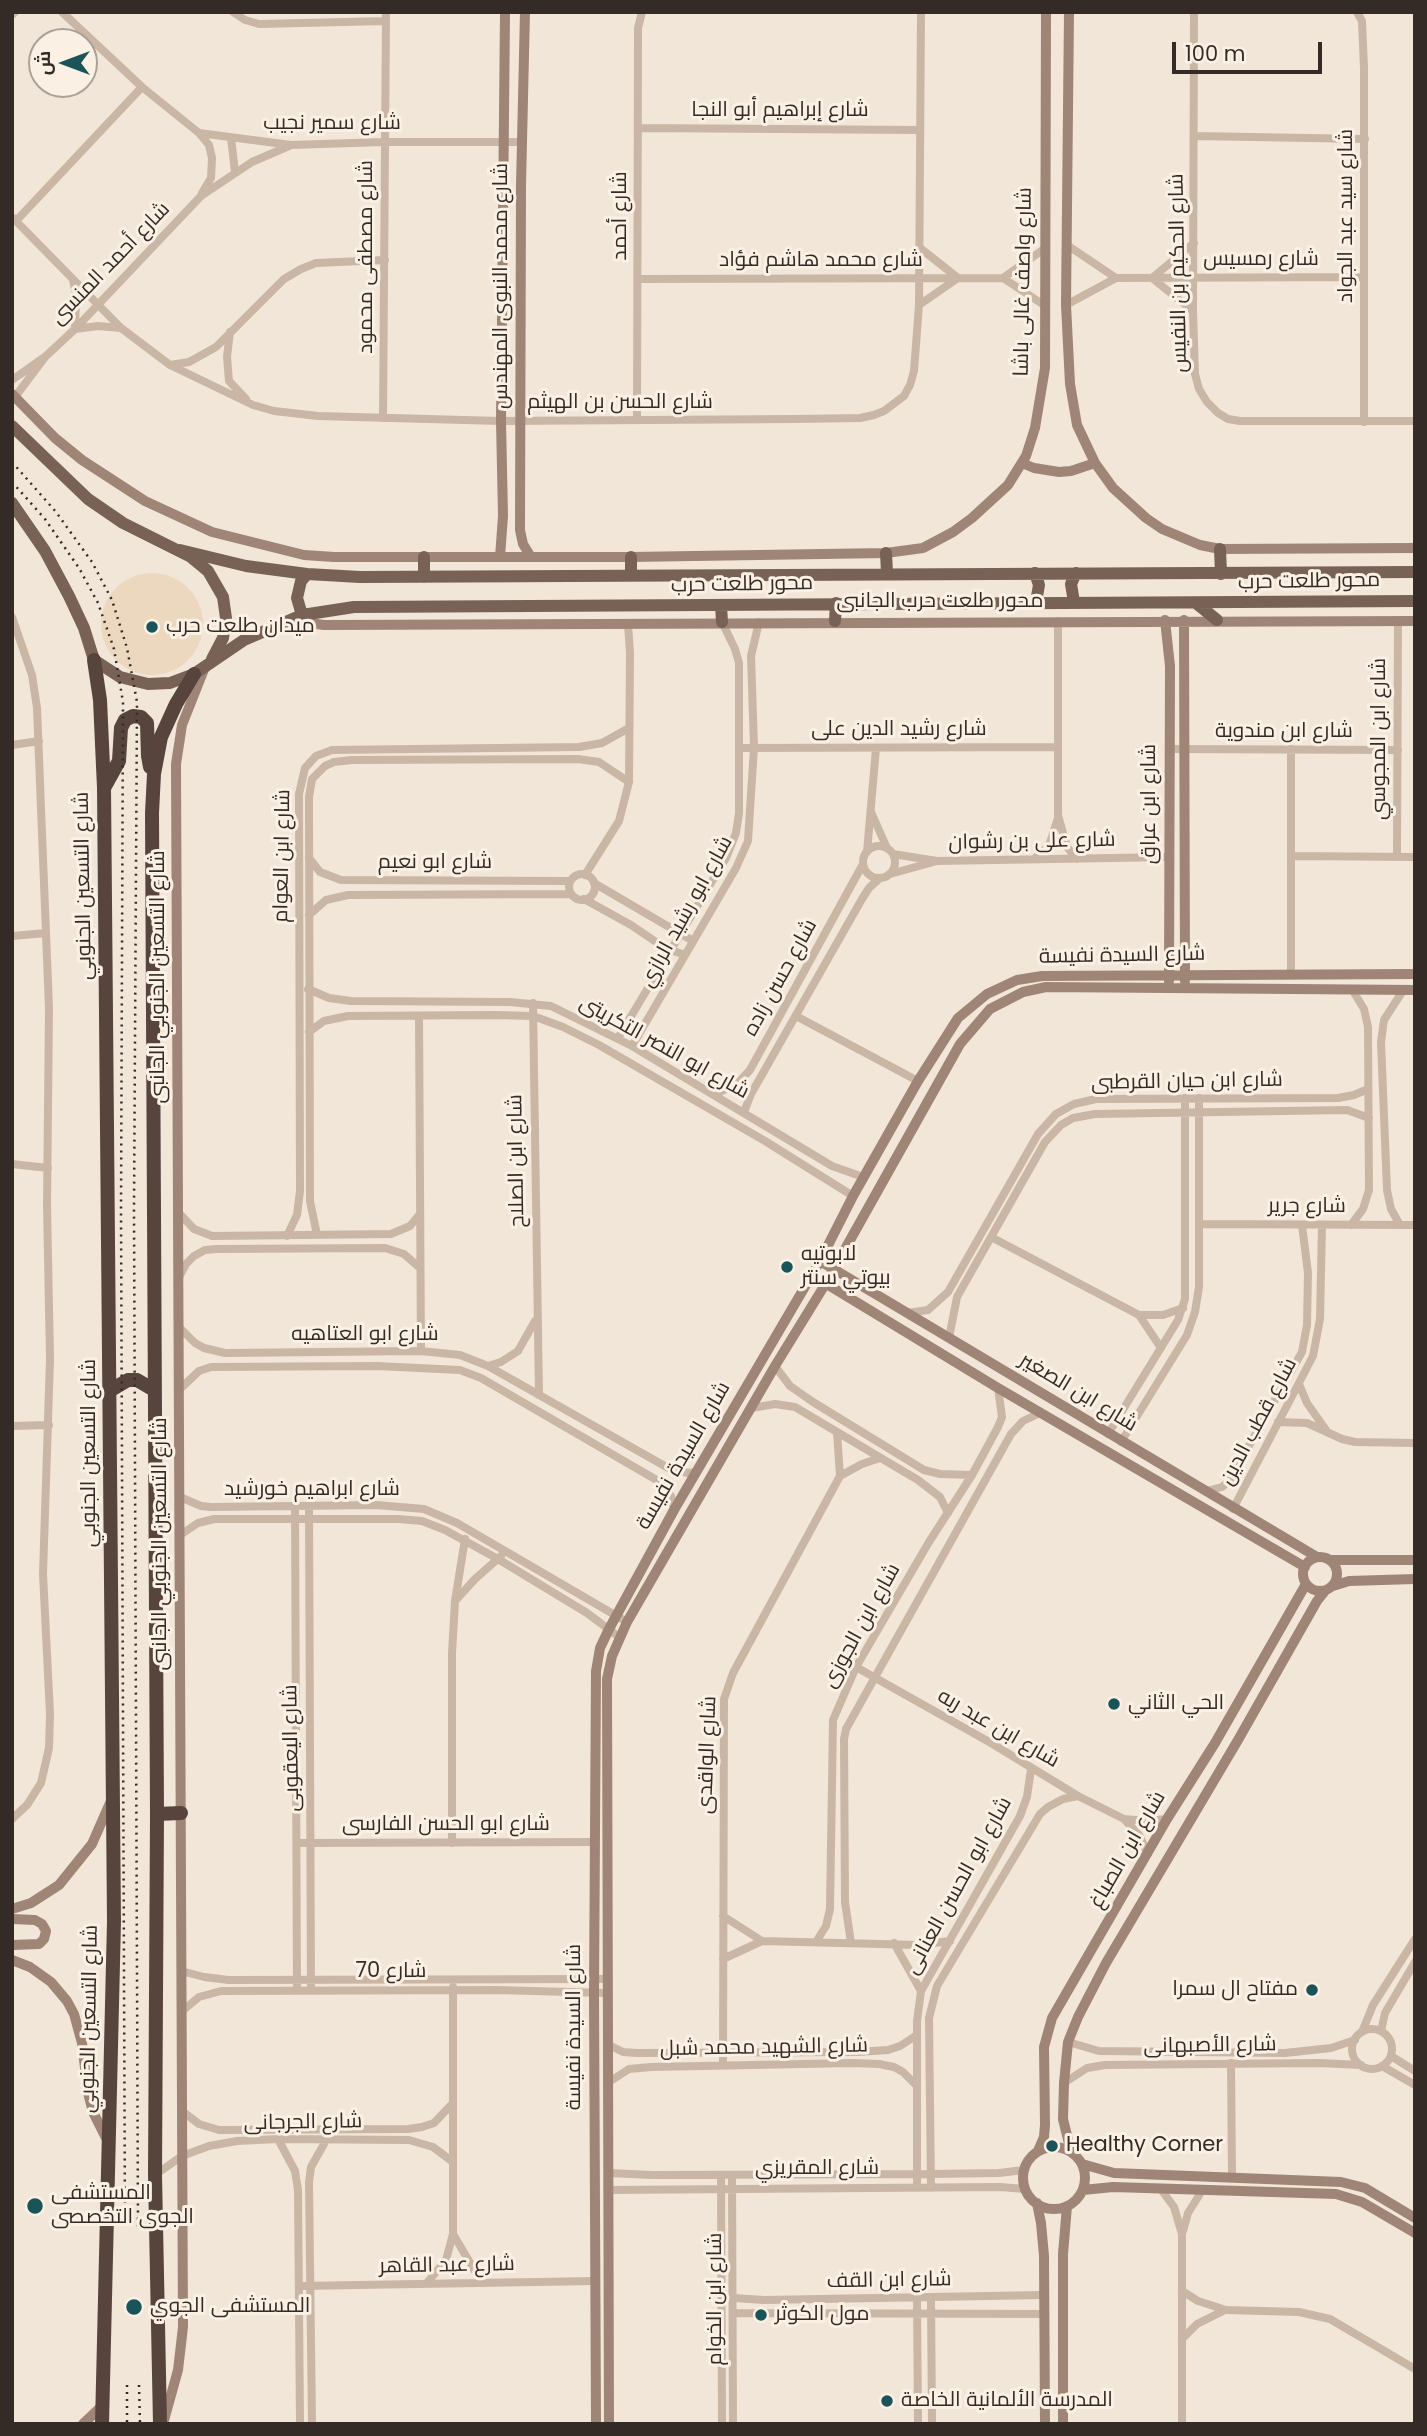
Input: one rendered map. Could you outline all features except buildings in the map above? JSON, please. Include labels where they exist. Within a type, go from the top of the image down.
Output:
[{"type":"highway","name":"شارع التسعين الجنوبي","points":[[94,660],[100,700],[104,788],[114,1921],[102,2424]]},
{"type":"highway","points":[[162,2424],[155,2175],[157,1814],[152,827],[156,755],[167,720],[203,668]]},
{"type":"highway","points":[[104,788],[118,761],[121,728],[125,720],[133,716],[141,717],[147,723],[148,757],[154,774]]},
{"type":"highway","points":[[111,1390],[128,1380],[138,1380],[154,1390]]},
{"type":"highway","points":[[157,1814],[181,1813]]},
{"type":"main road","points":[[12,426],[88,499],[123,523],[180,551],[208,571],[223,597],[226,628],[220,648],[203,668]]},
{"type":"main road","name":"شارع التسعين الجنوبي","points":[[12,503],[45,551],[69,596],[84,628],[94,660]]},
{"type":"main road","points":[[1220,550],[1221,574]]},
{"type":"main road","name":"محور طلعت حرب","points":[[180,551],[247,566],[307,574],[424,577],[1415,572]]},
{"type":"main road","points":[[886,553],[887,573]]},
{"type":"main road","points":[[424,557],[424,577]]},
{"type":"main road","points":[[631,557],[631,575]]},
{"type":"main road","points":[[1035,573],[1039,585],[1036,602]]},
{"type":"main road","points":[[1074,602],[1070,584],[1076,573]]},
{"type":"main road","points":[[302,615],[298,607],[298,589],[307,574]]},
{"type":"main road","name":"محور طلعت حرب","points":[[94,660],[120,677],[138,683],[170,682],[203,668],[256,634],[302,615],[384,606],[1415,601]]},
{"type":"main road","points":[[835,603],[835,621]]},
{"type":"main road","points":[[1196,603],[1217,620]]},
{"type":"main road","points":[[721,604],[722,622]]},
{"type":"street","points":[[62,12],[142,87],[199,133]]},
{"type":"street","points":[[233,12],[259,24],[386,17]]},
{"type":"street","name":"شارع محمد النبوى المهندس","points":[[500,557],[503,528],[505,12]]},
{"type":"street","name":"شارع محمد النبوى المهندس","points":[[526,12],[522,142],[520,530],[523,544],[531,557]]},
{"type":"street","name":"شارع أحمد","points":[[638,420],[638,28],[642,12]]},
{"type":"street","name":"شارع الحسن بن الهيثم","points":[[14,219],[121,328],[170,365],[253,405],[274,411],[318,416],[502,421],[860,418],[884,411],[904,396],[910,385],[916,350],[920,248],[921,12]]},
{"type":"street","name":"شارع واصف غالى باشا","points":[[886,553],[923,548],[953,532],[988,505],[1008,485],[1022,463],[1035,428],[1045,368],[1046,12]]},
{"type":"street","name":"شارع واصف غالى باشا","points":[[1069,12],[1066,305],[1072,405],[1077,425],[1095,463],[1113,488],[1146,518],[1183,539],[1220,550]]},
{"type":"street","name":"شارع الحكيم بن النفيس","points":[[1195,12],[1193,311],[1195,374],[1199,389],[1207,402],[1228,419],[1249,422],[1415,421]]},
{"type":"street","name":"شارع سيد عبد الجواد","points":[[1357,12],[1362,22],[1365,139],[1364,422]]},
{"type":"street","name":"شارع مصطفى محمود","points":[[383,418],[386,17]]},
{"type":"street","points":[[1045,73],[1069,73]]},
{"type":"street","points":[[14,219],[142,87]]},
{"type":"street","name":"شارع إبراهيم أبو النجا","points":[[639,128],[920,130]]},
{"type":"street","name":"شارع سمير نجيب","points":[[199,133],[291,145],[522,142]]},
{"type":"street","name":"شارع أحمد المنسى","points":[[199,133],[209,145],[212,158],[211,178],[201,196]]},
{"type":"street","points":[[1195,136],[1365,139]]},
{"type":"street","points":[[231,138],[235,172]]},
{"type":"street","name":"شارع أحمد المنسى","points":[[14,395],[46,356],[201,196],[235,172],[291,145]]},
{"type":"street","points":[[1193,311],[1152,278],[1194,243]]},
{"type":"street","points":[[1067,245],[1116,278]]},
{"type":"street","points":[[919,305],[958,278],[920,248]]},
{"type":"street","points":[[1044,249],[1003,278],[1044,305]]},
{"type":"street","points":[[170,365],[189,362],[216,347],[284,279],[301,270],[316,263],[385,260]]},
{"type":"street","name":"شارع رمسيس","points":[[1066,305],[1116,278],[1364,277]]},
{"type":"street","name":"شارع محمد هاشم فؤاد","points":[[639,279],[1003,278]]},
{"type":"street","points":[[73,280],[76,294],[75,329],[98,326],[121,328]]},
{"type":"street","points":[[230,332],[227,357],[229,381],[253,405]]},
{"type":"street","name":"شارع أحمد المنسى","points":[[12,380],[46,356]]},
{"type":"street","points":[[14,395],[55,438],[82,460],[145,501],[212,532],[304,555],[631,557],[886,553]]},
{"type":"street","points":[[1022,463],[1046,471],[1059,472],[1095,463]]},
{"type":"street","points":[[1220,550],[1415,548]]},
{"type":"street","name":"محور طلعت حرب الجانبى","points":[[302,615],[309,624],[324,625],[835,621],[1415,621]]},
{"type":"street","points":[[12,617],[22,639],[32,675],[39,741],[49,1008],[49,1425],[43,1574],[50,1702],[49,1748],[41,1783],[27,1805],[12,1819]]},
{"type":"street","name":"شارع ابن عراق","points":[[1165,620],[1170,666],[1168,988]]},
{"type":"street","name":"شارع ابن عراق","points":[[1184,620],[1185,988]]},
{"type":"street","points":[[1058,621],[1058,815],[1067,847],[1076,859]]},
{"type":"street","name":"شارع ابن المجوسي","points":[[1397,857],[1398,621]]},
{"type":"street","name":"شارع ابو رشيد الرازي","points":[[618,1038],[733,843],[739,813],[739,663],[722,622]]},
{"type":"street","name":"شارع ابو رشيد الرازي","points":[[632,1046],[736,868],[748,841],[754,747],[751,656],[759,622]]},
{"type":"street","points":[[585,875],[619,821],[629,782],[628,624]]},
{"type":"street","name":"شارع التسعين الجنوبي الجانبى","points":[[162,2424],[173,2392],[182,2338],[176,764],[182,724],[203,668]]},
{"type":"street","name":"شارع ابن العوام","points":[[287,1236],[297,1216],[300,1191],[299,794],[305,768],[316,756],[332,750],[592,746],[629,728]]},
{"type":"street","points":[[12,745],[39,741]]},
{"type":"street","name":"شارع رشيد الدين على","points":[[740,748],[1058,747]]},
{"type":"street","points":[[426,748],[426,759]]},
{"type":"street","points":[[871,812],[895,865],[890,874],[880,878],[869,875],[863,864],[867,852],[876,748]]},
{"type":"street","name":"شارع ابن مندوية","points":[[1169,749],[1398,750]]},
{"type":"street","points":[[1291,750],[1291,975]]},
{"type":"street","name":"شارع ابن العوام","points":[[317,1236],[310,1201],[309,788],[317,772],[334,762],[426,759],[593,760],[607,766],[629,782]]},
{"type":"street","points":[[1034,859],[1049,846],[1058,815]]},
{"type":"street","points":[[867,852],[874,847],[890,851]]},
{"type":"street","name":"شارع على بن رشوان","points":[[890,851],[937,861],[1169,857]]},
{"type":"street","points":[[1291,856],[1415,857]]},
{"type":"street","name":"شارع ابو نعيم","points":[[309,858],[320,872],[341,880],[570,881]]},
{"type":"street","name":"شارع على بن رشوان","points":[[890,874],[937,861]]},
{"type":"street","name":"شارع حسن زاده","points":[[714,1095],[738,1083],[750,1070],[863,864]]},
{"type":"street","points":[[685,955],[584,899],[577,899],[571,894],[570,881],[577,875],[585,875],[693,942]]},
{"type":"street","name":"شارع حسن زاده","points":[[744,1112],[751,1094],[862,899],[880,878]]},
{"type":"street","points":[[584,899],[592,893],[594,883]]},
{"type":"street","name":"شارع ابو نعيم","points":[[309,915],[326,900],[348,895],[571,894]]},
{"type":"street","points":[[12,936],[46,933]]},
{"type":"street","name":"شارع السيدة نفيسة","points":[[596,2424],[593,1992],[596,1671],[600,1648],[615,1616],[674,1510],[820,1261],[863,1177],[918,1081],[958,1018],[988,994],[1005,984],[1042,976],[1415,974]]},
{"type":"street","name":"شارع السيدة نفيسة","points":[[609,2424],[607,1679],[627,1622],[826,1283],[960,1044],[990,1010],[1023,992],[1046,987],[1409,990]]},
{"type":"street","name":"شارع ابو النصر التكريتى","points":[[299,989],[310,989],[329,998],[351,1001],[533,1003],[564,1011],[632,1046],[832,1166],[863,1177]]},
{"type":"street","points":[[1400,1226],[1391,1209],[1387,1190],[1381,1042],[1384,1020],[1409,990]]},
{"type":"street","points":[[1351,1225],[1363,1209],[1369,1189],[1367,1018],[1353,991]]},
{"type":"street","name":"شارع ابن الصلاح","points":[[533,1003],[539,1395]]},
{"type":"street","points":[[419,1016],[421,1351]]},
{"type":"street","name":"شارع ابو النصر التكريتى","points":[[309,1032],[332,1018],[533,1016],[599,1045],[765,1141],[853,1196]]},
{"type":"street","points":[[796,1016],[918,1081]]},
{"type":"street","name":"شارع ابن حيان القرطبى","points":[[906,1313],[928,1310],[948,1292],[1038,1134],[1056,1114],[1085,1100],[1338,1098],[1368,1089]]},
{"type":"street","points":[[1108,1434],[1183,1308],[1186,1290],[1185,1098]]},
{"type":"street","points":[[1121,1442],[1192,1325],[1198,1300],[1199,1098]]},
{"type":"street","name":"شارع ابن حيان القرطبى","points":[[949,1338],[957,1297],[1045,1142],[1061,1125],[1085,1114],[1348,1110],[1369,1118]]},
{"type":"street","points":[[12,1164],[48,1168]]},
{"type":"street","points":[[179,1213],[194,1229],[212,1236],[396,1233],[410,1226],[420,1214]]},
{"type":"street","name":"شارع جرير","points":[[1199,1224],[1415,1225]]},
{"type":"street","name":"شارع قطب الدين","points":[[1204,1491],[1222,1487],[1229,1481],[1302,1352],[1307,1325],[1308,1273],[1302,1225]]},
{"type":"street","name":"شارع قطب الدين","points":[[1233,1509],[1313,1356],[1318,1333],[1321,1225]]},
{"type":"street","points":[[991,1237],[1139,1315],[1163,1315],[1183,1308]]},
{"type":"street","points":[[179,1277],[194,1256],[205,1250],[217,1249],[385,1248],[404,1254],[420,1268]]},
{"type":"street","name":"شارع ابن الصغير","points":[[820,1261],[1317,1557]]},
{"type":"street","name":"شارع ابن الصغير","points":[[812,1275],[1040,1413],[1304,1567]]},
{"type":"street","points":[[948,1292],[957,1297]]},
{"type":"street","points":[[1139,1315],[1161,1348]]},
{"type":"street","name":"شارع ابن الصلاح","points":[[488,1366],[502,1362],[518,1351],[536,1318]]},
{"type":"street","name":"شارع ابو العتاهيه","points":[[180,1328],[195,1343],[225,1353],[421,1351],[460,1355],[488,1366],[670,1469],[696,1472]]},
{"type":"street","points":[[1168,1336],[1181,1345]]},
{"type":"street","name":"شارع ابو العتاهيه","points":[[180,1389],[199,1371],[211,1367],[377,1366],[460,1370],[481,1378],[660,1482],[671,1496],[674,1510]]},
{"type":"street","points":[[775,1366],[790,1386],[924,1470],[940,1474],[972,1475]]},
{"type":"street","points":[[1298,1384],[1307,1403],[1326,1430]]},
{"type":"street","name":"شارع ابن الجوزى","points":[[816,1942],[826,1926],[830,1909],[832,1730],[838,1707],[856,1667],[972,1475],[1002,1417],[998,1388]]},
{"type":"street","points":[[806,1413],[813,1402]]},
{"type":"street","points":[[752,1408],[780,1404],[795,1407],[918,1480],[940,1497],[948,1513]]},
{"type":"street","name":"شارع ابن الجوزى","points":[[851,1943],[845,1902],[845,1739],[852,1715],[1011,1434],[1023,1421],[1040,1413]]},
{"type":"street","points":[[1278,1422],[1307,1423],[1355,1442],[1415,1443]]},
{"type":"street","points":[[12,1426],[49,1425]]},
{"type":"street","points":[[837,1432],[840,1476],[880,1458]]},
{"type":"street","points":[[918,1480],[924,1470]]},
{"type":"street","name":"شارع الواقدى","points":[[723,2064],[723,1716],[726,1692],[733,1673],[840,1476]]},
{"type":"street","name":"شارع ابراهيم خورشيد","points":[[180,1497],[201,1506],[211,1507],[376,1505],[424,1509],[468,1530],[501,1556],[620,1637]]},
{"type":"street","name":"شارع اليعقوبى","points":[[295,1506],[297,1985]]},
{"type":"street","name":"شارع اليعقوبى","points":[[309,1506],[311,1985]]},
{"type":"street","points":[[422,1521],[424,1509]]},
{"type":"street","name":"شارع ابراهيم خورشيد","points":[[180,1535],[205,1520],[422,1521],[501,1556],[627,1622]]},
{"type":"street","points":[[452,1843],[452,1654],[455,1601],[468,1530]]},
{"type":"street","points":[[455,1601],[474,1579],[501,1556]]},
{"type":"street","points":[[1415,1560],[1331,1560],[1317,1557],[1304,1567],[1303,1576],[1312,1590],[1349,1581],[1415,1579]]},
{"type":"street","points":[[1329,1588],[1337,1575],[1331,1560]]},
{"type":"street","name":"شارع ابن الصباغ","points":[[1038,2151],[1044,2137],[1045,2125],[1044,2047],[1052,2018],[1167,1819],[1216,1743],[1306,1584]]},
{"type":"street","name":"شارع ابن الصباغ","points":[[1071,2152],[1063,2119],[1064,2083],[1068,2042],[1078,2017],[1106,1964],[1317,1601],[1329,1588]]},
{"type":"street","name":"شارع ابن عبد ربه","points":[[856,1667],[991,1743],[1078,1796],[1124,1819],[1139,1835],[1148,1854]]},
{"type":"street","name":"شارع ابو الحسن العنانى","points":[[917,2188],[917,2035],[921,1991],[1020,1816],[1027,1797],[1031,1769]]},
{"type":"street","name":"شارع ابو الحسن العنانى","points":[[930,2188],[930,2012],[937,1986],[1033,1823],[1048,1807],[1078,1796]]},
{"type":"street","points":[[12,1909],[31,1903],[59,1885],[92,1844],[113,1797]]},
{"type":"street","name":"شارع ابن عبد ربه","points":[[1124,1819],[1167,1819]]},
{"type":"street","name":"شارع ابو الحسن الفارسى","points":[[297,1843],[594,1842]]},
{"type":"street","points":[[723,1916],[762,1941]]},
{"type":"street","points":[[12,1919],[36,1920],[43,1924],[46,1931],[39,1944],[12,1945]]},
{"type":"street","points":[[1415,1939],[1373,2005],[1362,2032],[1355,2040],[1353,2051],[1361,2065],[1367,2068],[1382,2066],[1415,2085]]},
{"type":"street","points":[[723,1959],[762,1941],[918,1945],[950,1941]]},
{"type":"street","points":[[894,1944],[921,1991]]},
{"type":"street","points":[[12,1960],[30,1967],[51,1982],[74,2014],[82,2043],[91,2103],[108,2142]]},
{"type":"street","points":[[1381,2031],[1385,2013],[1415,1962]]},
{"type":"street","name":"شارع 70","points":[[181,1970],[204,1977],[297,1985],[607,1979]]},
{"type":"street","points":[[426,2284],[446,2260],[453,2234],[453,1980]]},
{"type":"street","name":"شارع 70","points":[[181,2012],[199,1997],[210,1993],[297,1985]]},
{"type":"street","name":"شارع 70","points":[[311,1985],[607,1993]]},
{"type":"street","points":[[918,2012],[930,2012]]},
{"type":"street","points":[[1362,2032],[1374,2029],[1381,2031],[1391,2041],[1391,2056],[1382,2066]]},
{"type":"street","name":"شارع الشهيد محمد شبل","points":[[609,2045],[629,2053],[877,2051],[900,2046],[917,2035]]},
{"type":"street","name":"شارع الأصبهانى","points":[[1068,2042],[1099,2051],[1285,2053],[1331,2048],[1355,2040]]},
{"type":"street","points":[[1391,2056],[1415,2071]]},
{"type":"street","points":[[1231,2063],[1233,2177]]},
{"type":"street","name":"شارع الأصبهانى","points":[[1064,2083],[1079,2072],[1096,2066],[1231,2063],[1361,2065]]},
{"type":"street","name":"شارع الشهيد محمد شبل","points":[[609,2082],[629,2069],[723,2064],[879,2064],[903,2071],[917,2086]]},
{"type":"street","name":"شارع الجرجانى","points":[[155,2175],[182,2156],[223,2143],[422,2127],[434,2123],[453,2103]]},
{"type":"street","name":"شارع الجرجانى","points":[[182,2111],[199,2124],[219,2130],[419,2141],[433,2147],[453,2162]]},
{"type":"street","points":[[312,2424],[309,2182],[311,2167],[325,2134]]},
{"type":"street","points":[[278,2139],[291,2162],[297,2180],[300,2424]]},
{"type":"street","points":[[1082,2164],[1085,2182],[1083,2190],[1078,2198],[1067,2206],[1052,2209],[1037,2203],[1025,2189],[1024,2171],[1027,2163],[1038,2151],[1051,2147],[1071,2152],[1082,2164],[1114,2173],[1341,2182],[1365,2188],[1415,2218]]},
{"type":"street","name":"شارع المقريزي","points":[[609,2173],[732,2175],[1024,2171]]},
{"type":"street","name":"شارع ابن الخوام","points":[[721,2175],[722,2424]]},
{"type":"street","name":"شارع ابن الخوام","points":[[732,2175],[733,2424]]},
{"type":"street","points":[[1083,2190],[1113,2187],[1326,2193],[1362,2202],[1415,2233]]},
{"type":"street","points":[[1160,2188],[1174,2207],[1182,2234]]},
{"type":"street","name":"شارع المقريزي","points":[[609,2190],[1025,2189]]},
{"type":"street","points":[[1182,2424],[1182,2234],[1188,2213],[1203,2189]]},
{"type":"street","points":[[1037,2203],[1042,2230],[1045,2424]]},
{"type":"street","points":[[1063,2424],[1063,2254],[1067,2206]]},
{"type":"street","points":[[453,2234],[482,2283]]},
{"type":"street","name":"شارع عبد القاهر","points":[[299,2286],[595,2281]]},
{"type":"street","points":[[1182,2291],[1198,2301],[1226,2310],[1298,2312],[1330,2319],[1415,2369]]},
{"type":"street","name":"شارع ابن القف","points":[[734,2298],[1044,2295]]},
{"type":"street","points":[[917,2298],[918,2424]]},
{"type":"street","points":[[931,2298],[932,2424]]},
{"type":"street","points":[[1182,2340],[1197,2324],[1226,2310]]},
{"type":"street","name":"شارع ابن القف","points":[[734,2313],[1044,2314]]},
{"type":"street","points":[[722,2392],[733,2392]]},
{"type":"street","points":[[83,2424],[102,2406]]},
{"type":"shaded area","name":"ميدان طلعت حرب","points":[[152,573],[172,577],[188,588],[199,604],[203,624],[199,644],[188,660],[172,671],[152,675],[132,671],[116,660],[105,644],[101,624],[105,604],[116,588],[132,577]]},
{"type":"railway","points":[[12,462],[56,512],[92,562],[112,600],[127,648],[137,702],[134,1210],[138,2228]]},
{"type":"railway","points":[[12,482],[45,519],[79,568],[98,603],[114,649],[123,702],[121,1210],[125,2228]]},
{"type":"railway","points":[[127,2385],[127,2424]]},
{"type":"railway","points":[[139,2385],[140,2424]]},
{"type":"place","name":"ميدان طلعت حرب","points":[[152,627]]},
{"type":"place","name":"لابوتيه بيوتي سنتر","points":[[787,1267]]},
{"type":"place","name":"الحي الثاني","points":[[1114,1704]]},
{"type":"place","name":"مفتاح ال سمرا","points":[[1312,1990]]},
{"type":"place","name":"Healthy Corner","points":[[1052,2146]]},
{"type":"place","name":"المستشفى الجوى التخصصى","points":[[35,2206]]},
{"type":"place","name":"المستشفى الجوي","points":[[134,2307]]},
{"type":"place","name":"مول الكوثر","points":[[761,2315]]},
{"type":"place","name":"المدرسة الألمانية الخاصة","points":[[887,2401]]}]
